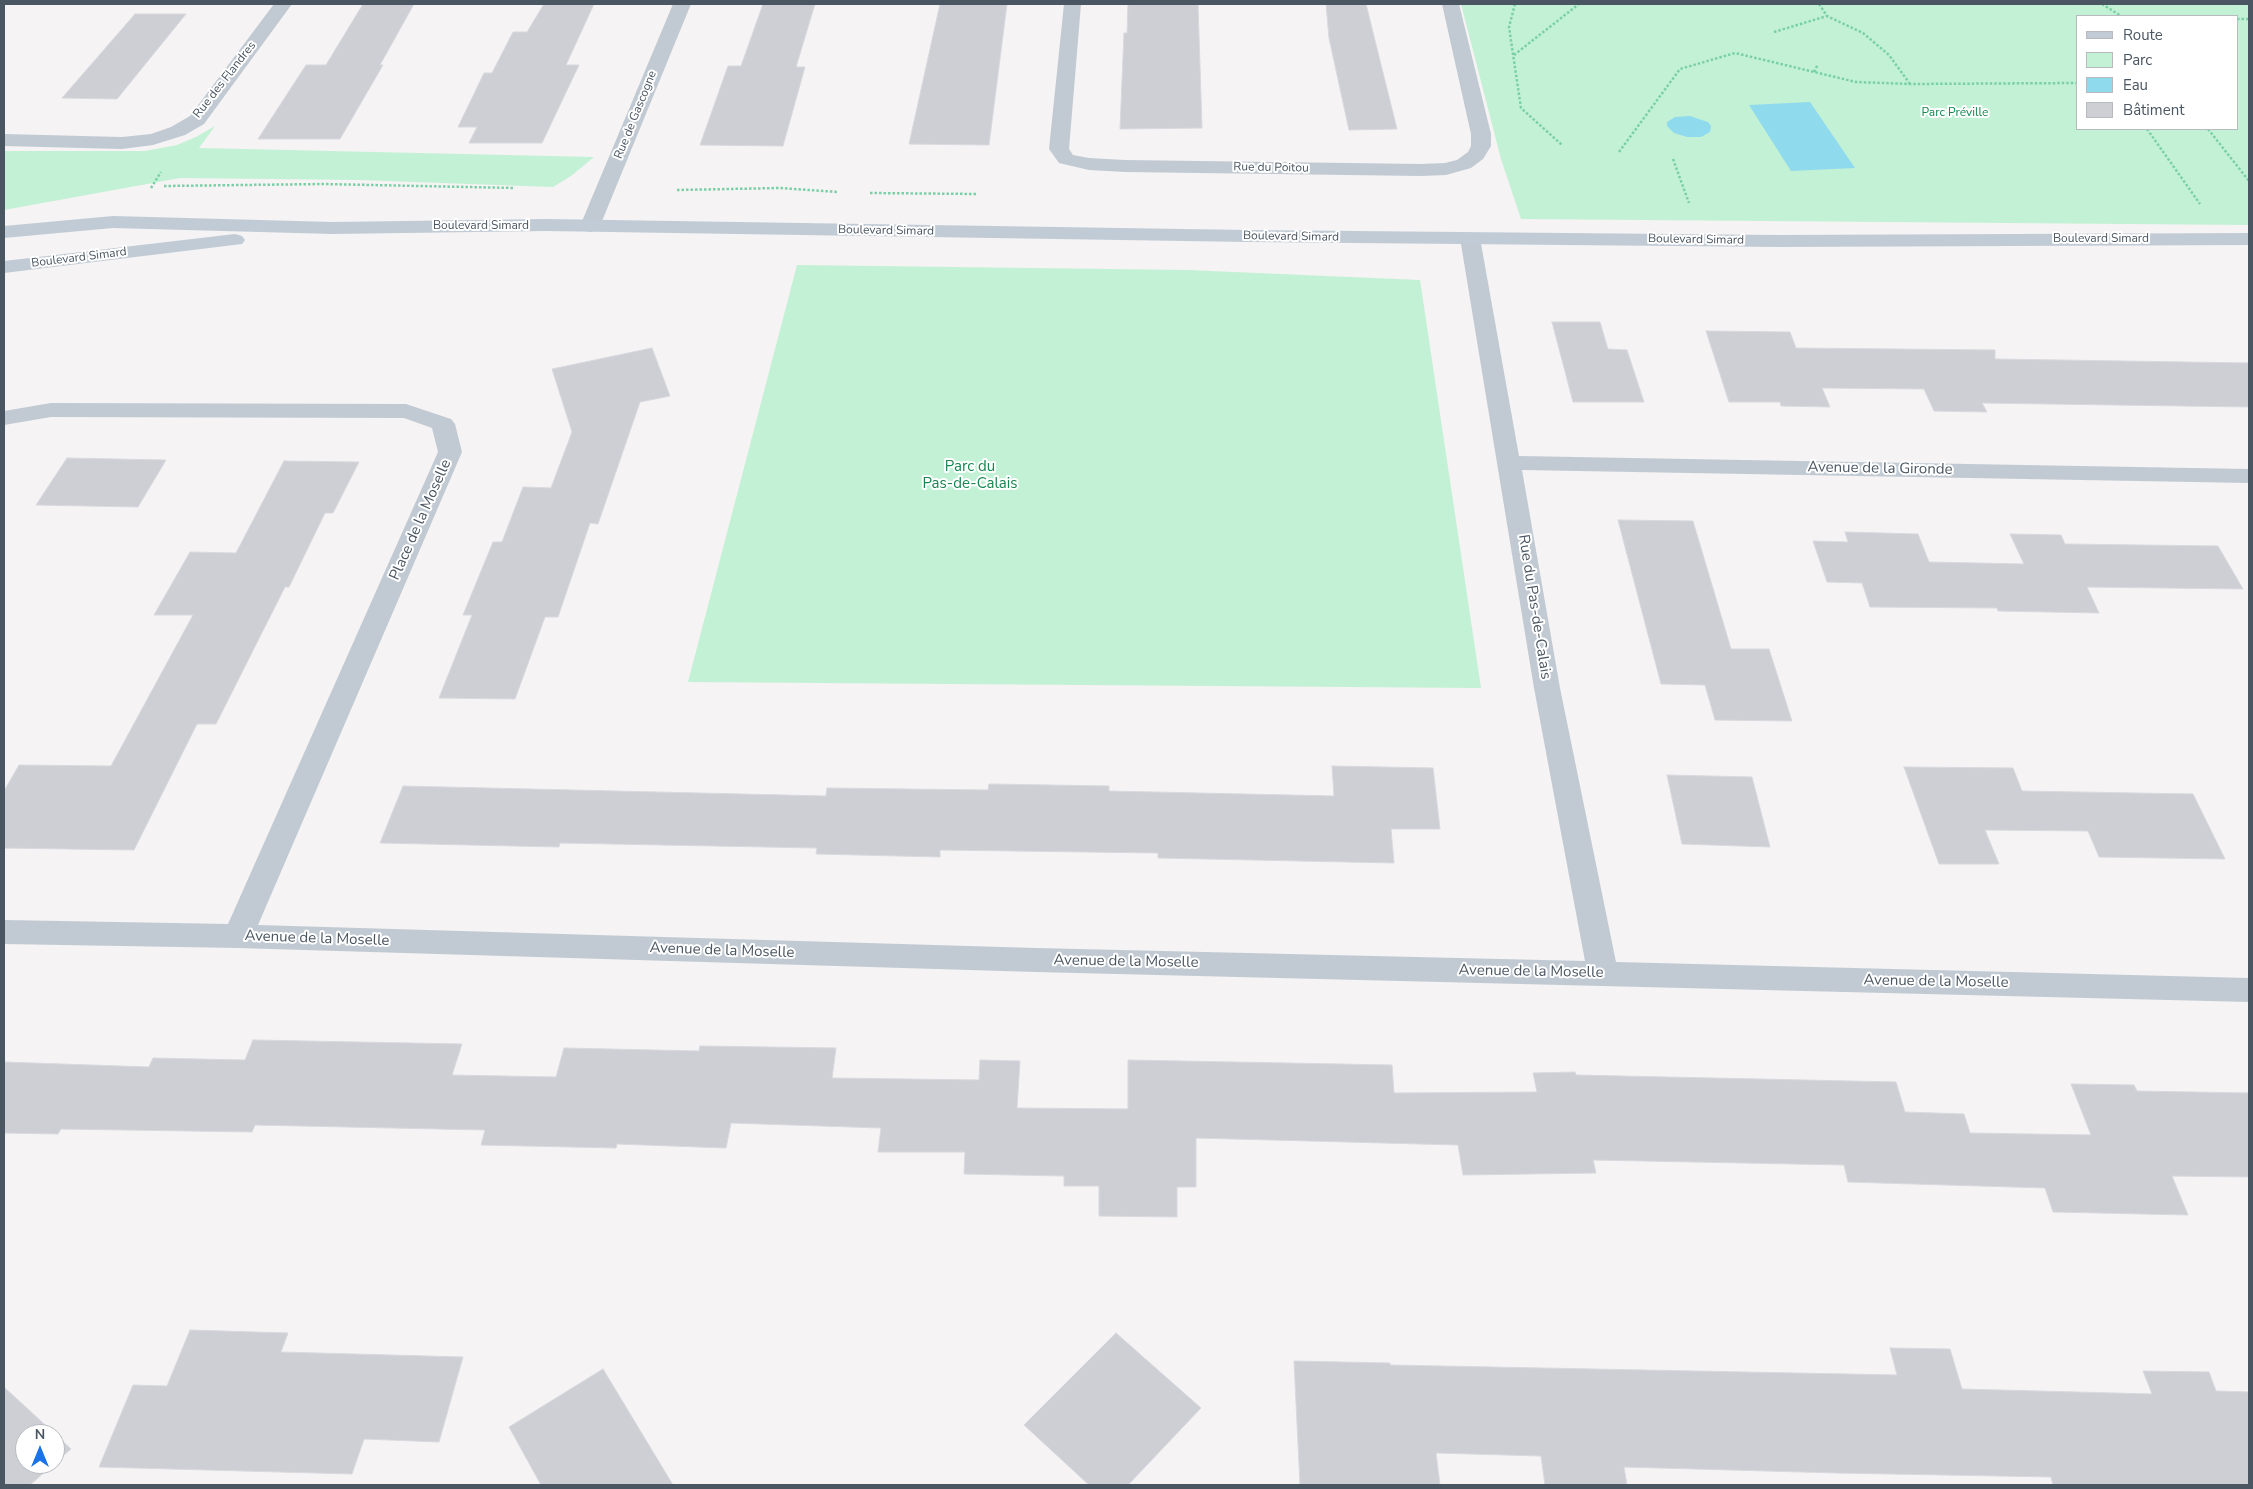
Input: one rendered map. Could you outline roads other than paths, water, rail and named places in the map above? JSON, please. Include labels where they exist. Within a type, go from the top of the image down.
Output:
[{"type":"main road","name":"Boulevard Simard","points":[[4,232],[113,222],[333,228],[466,225],[590,226],[1768,241],[2249,239]]},
{"type":"main road","name":"Boulevard Simard","points":[[4,267],[333,228]]},
{"type":"street","name":"Rue des Flandres","points":[[4,140],[122,142],[153,139],[178,131],[197,120],[282,4]]},
{"type":"street","name":"Rue de Gascogne","points":[[590,226],[682,4]]},
{"type":"street","name":"Rue du Poitou","points":[[1072,4],[1059,149],[1066,159],[1089,164],[1125,166],[1421,170],[1446,169],[1464,164],[1476,155],[1481,146],[1481,134],[1450,4]]},
{"type":"street","name":"Rue du Pas-de-Calais","points":[[1470,238],[1547,688],[1604,974]]},
{"type":"street","name":"Place de la Moselle","points":[[4,418],[51,410],[406,411],[443,424],[450,452],[238,936]]},
{"type":"street","name":"Avenue de la Gironde","points":[[1510,463],[2249,476]]},
{"type":"street","name":"Avenue de la Moselle","points":[[4,932],[238,936],[1016,960],[2249,990]]},
{"type":"water","points":[[1810,102],[1855,168],[1791,171],[1749,105]]},
{"type":"water","points":[[1690,116],[1708,122],[1711,126],[1710,132],[1701,137],[1687,137],[1674,133],[1667,126],[1667,122],[1675,117]]},
{"type":"park label","name":"Parc Préville","points":[[1955,113]]},
{"type":"park label","name":"Parc du Pas-de-Calais","points":[[970,476]]}]
